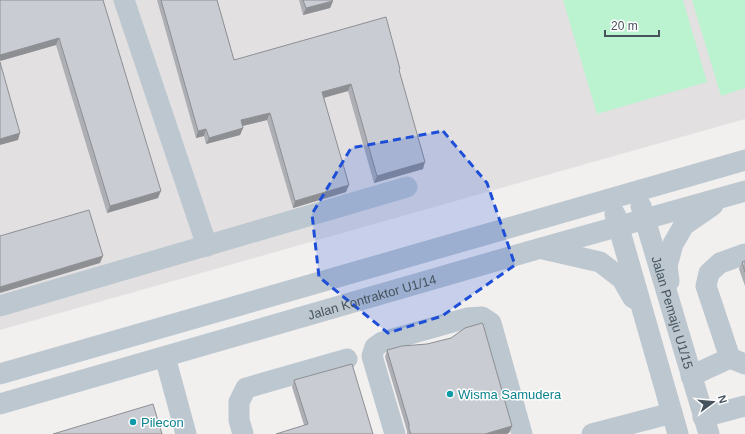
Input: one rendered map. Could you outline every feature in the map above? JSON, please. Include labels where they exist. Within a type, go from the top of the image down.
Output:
[{"type":"street","points":[[124,0],[207,246]]},
{"type":"street","points":[[0,374],[745,160]]},
{"type":"street","points":[[0,306],[407,188]]},
{"type":"street","name":"Jalan Kontraktor U1/14","points":[[0,404],[541,248],[745,191]]},
{"type":"street","name":"Jalan Pemaju U1/15","points":[[637,192],[706,425]]},
{"type":"street","points":[[672,310],[667,266],[673,244],[684,226],[725,196]]},
{"type":"street","name":"Jalan Pemaju U1/15","points":[[610,200],[619,226],[678,434]]},
{"type":"street","points":[[541,248],[600,262],[622,280],[645,318]]},
{"type":"street","points":[[691,376],[737,361],[706,286],[709,273],[720,263],[745,254]]},
{"type":"street","points":[[395,434],[372,356],[375,347],[382,342],[467,318],[482,317],[491,323],[522,434]]},
{"type":"street","points":[[165,357],[186,434]]},
{"type":"street","points":[[243,434],[239,420],[239,402],[246,388],[347,359]]},
{"type":"street","points":[[706,425],[744,409]]},
{"type":"street","points":[[592,434],[672,413]]},
{"type":"highlighted area","points":[[443,131],[487,183],[515,265],[442,316],[388,333],[319,277],[312,214],[351,148]]},
{"type":"shaded area","points":[[0,0],[745,0],[745,119],[0,330]]},
{"type":"green space","points":[[563,0],[683,0],[707,82],[597,114]]},
{"type":"green space","points":[[692,0],[745,0],[745,88],[721,96]]},
{"type":"building","points":[[0,0],[103,0],[161,191],[110,206],[59,38],[0,55]]},
{"type":"building","points":[[161,0],[217,0],[234,60],[386,17],[400,69],[399,70],[425,162],[377,176],[351,84],[322,92],[349,185],[295,201],[270,113],[241,120],[243,128],[209,138],[206,129],[198,131]]},
{"type":"building","points":[[303,0],[332,0],[333,1],[306,8]]},
{"type":"building","points":[[0,62],[20,133],[0,139]]},
{"type":"building","points":[[89,210],[103,256],[0,287],[0,236]]},
{"type":"building","points":[[745,261],[745,272],[742,262]]},
{"type":"building","name":"Wisma Samudera","points":[[482,323],[512,426],[485,434],[411,434],[387,350],[402,346],[427,344],[451,338],[465,328]]},
{"type":"building","points":[[352,364],[373,434],[276,434],[308,424],[294,380]]},
{"type":"building","points":[[153,404],[162,434],[53,434]]},
{"type":"place","name":"Wisma Samudera","points":[[450,394]]},
{"type":"place","name":"Pilecon","points":[[133,422]]}]
